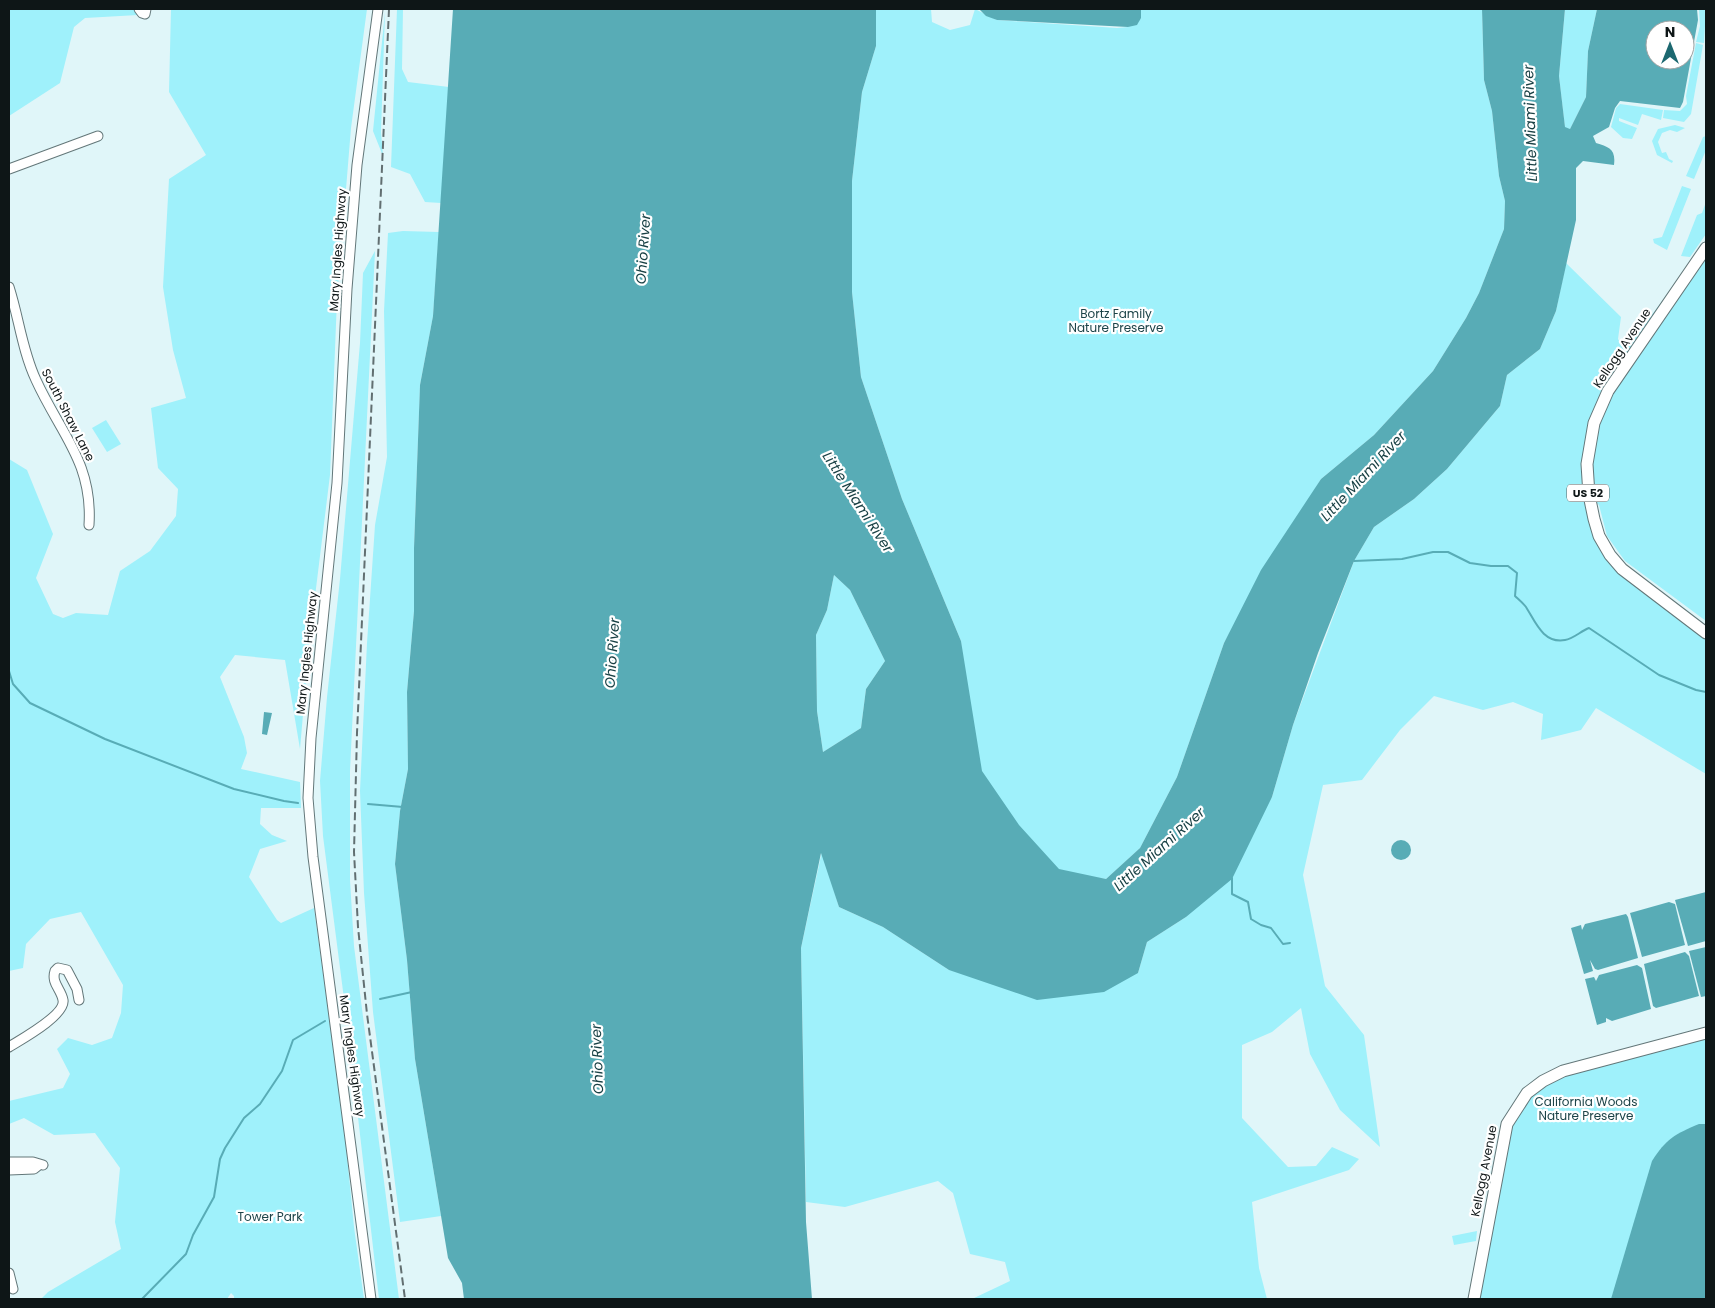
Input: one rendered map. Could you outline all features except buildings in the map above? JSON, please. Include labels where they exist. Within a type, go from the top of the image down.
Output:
[{"type":"main road","name":"Kellogg Avenue","points":[[1706,248],[1608,391],[1594,423],[1587,464],[1589,495],[1594,519],[1599,536],[1610,555],[1622,568],[1706,633]]},
{"type":"main road","name":"Kellogg Avenue","points":[[1474,1299],[1507,1124],[1527,1093],[1542,1080],[1563,1071],[1706,1033]]},
{"type":"street","points":[[139,9],[142,14],[145,14],[146,9]]},
{"type":"street","name":"Mary Ingles Highway","points":[[370,1299],[313,857],[308,790],[311,738],[337,483],[346,304],[356,175],[378,9]]},
{"type":"street","points":[[9,169],[98,136]]},
{"type":"street","name":"South Shaw Lane","points":[[9,287],[24,348],[36,380],[81,463],[89,491],[89,525]]},
{"type":"street","points":[[9,1047],[30,1035],[59,1010],[63,1000],[54,978],[55,971],[58,968],[67,970],[72,976],[79,1000]]},
{"type":"street","points":[[9,1162],[33,1162],[41,1165],[34,1169],[9,1170]]},
{"type":"street","points":[[9,1272],[12,1289]]},
{"type":"green space","points":[[9,9],[136,9],[138,15],[85,18],[74,27],[60,83],[9,116]]},
{"type":"green space","name":"Tower Park","points":[[171,9],[367,9],[351,128],[337,299],[330,475],[309,645],[300,749],[285,660],[235,655],[220,677],[244,737],[247,753],[241,769],[300,782],[301,808],[261,808],[260,824],[272,835],[287,841],[260,849],[249,877],[277,920],[281,923],[314,908],[344,1125],[354,1227],[364,1299],[234,1299],[231,1293],[227,1299],[41,1299],[48,1292],[121,1249],[115,1222],[120,1168],[95,1133],[54,1135],[24,1118],[9,1124],[9,1101],[63,1088],[70,1074],[57,1049],[68,1038],[92,1045],[112,1038],[121,1013],[123,985],[81,912],[50,919],[26,944],[23,968],[9,971],[9,459],[27,470],[53,534],[36,578],[53,614],[63,618],[76,613],[108,615],[120,571],[150,551],[176,516],[178,489],[158,468],[151,408],[186,398],[173,350],[163,287],[169,179],[206,155],[169,92]]},
{"type":"green space","points":[[397,9],[403,9],[402,69],[408,82],[449,87],[441,203],[425,202],[410,174],[391,167]]},
{"type":"green space","name":"Bortz Family Nature Preserve","points":[[876,9],[931,9],[932,22],[950,30],[970,25],[975,9],[997,20],[1117,28],[1128,27],[1141,18],[1141,9],[1482,9],[1484,80],[1492,111],[1499,176],[1505,201],[1504,229],[1479,293],[1466,318],[1433,371],[1374,435],[1321,479],[1224,643],[1177,777],[1140,848],[1106,879],[974,864],[961,641],[902,499],[861,377],[852,292],[852,181],[862,92],[876,46]]},
{"type":"green space","points":[[1565,9],[1597,9],[1588,51],[1586,97],[1570,129],[1565,128],[1559,76]]},
{"type":"green space","points":[[1699,9],[1706,9],[1704,43],[1696,42],[1700,26]]},
{"type":"green space","points":[[385,12],[381,132],[383,156],[373,131]]},
{"type":"green space","points":[[1696,43],[1703,45],[1691,114],[1684,122],[1663,118],[1664,110],[1680,111],[1687,104],[1686,96],[1691,70],[1695,70]]},
{"type":"green space","points":[[1620,104],[1663,110],[1661,120],[1642,114],[1638,125],[1619,118],[1619,121],[1637,128],[1632,139],[1623,138],[1611,127],[1616,108]]},
{"type":"green space","points":[[1675,125],[1685,128],[1677,132],[1670,130],[1662,133],[1658,142],[1662,153],[1666,152],[1669,159],[1673,161],[1672,163],[1657,155],[1652,141],[1658,129]]},
{"type":"green space","points":[[1706,136],[1706,150],[1694,179],[1686,176],[1703,137]]},
{"type":"green space","points":[[1682,186],[1691,189],[1667,250],[1654,243],[1653,239],[1662,237]]},
{"type":"green space","points":[[1706,202],[1706,234],[1690,257],[1681,256],[1697,215],[1702,213]]},
{"type":"green space","points":[[403,231],[439,232],[433,316],[420,385],[414,548],[414,611],[407,692],[408,769],[400,811],[395,864],[407,960],[415,1059],[441,1216],[400,1222],[373,1012],[364,893],[360,791],[375,525],[387,457],[384,311],[388,233]]},
{"type":"green space","points":[[1706,246],[1706,621],[1625,561],[1607,536],[1599,505],[1589,496],[1610,555],[1706,633],[1706,774],[1596,708],[1581,730],[1541,740],[1543,714],[1513,702],[1483,710],[1434,696],[1400,730],[1362,780],[1323,785],[1303,875],[1325,986],[1364,1035],[1380,1147],[1340,1110],[1310,1054],[1301,1008],[1272,1032],[1242,1045],[1242,1118],[1288,1167],[1316,1166],[1332,1147],[1359,1159],[1349,1170],[1252,1202],[1259,1268],[1267,1299],[972,1299],[1010,1281],[1005,1262],[970,1254],[953,1193],[938,1181],[845,1207],[806,1202],[801,948],[822,851],[839,907],[883,927],[949,970],[1138,973],[1147,942],[1186,917],[1272,797],[1293,725],[1354,561],[1374,527],[1414,499],[1447,469],[1500,406],[1507,375],[1540,349],[1556,311],[1566,263],[1621,317],[1618,339],[1625,351],[1680,277]]},
{"type":"green space","points":[[375,251],[350,771],[350,880],[354,946],[399,1299],[379,1299],[323,836],[320,781],[340,579],[360,343],[363,273]]},
{"type":"green space","points":[[106,420],[121,444],[107,452],[92,428]]},
{"type":"green space","points":[[834,575],[850,590],[885,661],[866,689],[861,728],[823,752],[817,711],[816,635],[827,610]]},
{"type":"green space","name":"California Woods Nature Preserve","points":[[1706,1033],[1706,1299],[1474,1299],[1507,1124],[1543,1081]]},
{"type":"green space","points":[[1477,1231],[1476,1241],[1454,1245],[1452,1236]]},
{"type":"water","points":[[453,9],[876,9],[876,46],[862,92],[852,181],[852,292],[861,377],[902,499],[961,641],[982,771],[1019,825],[1059,869],[1106,879],[1140,848],[1177,777],[1224,643],[1261,570],[1321,479],[1374,435],[1433,371],[1466,318],[1479,293],[1504,229],[1505,201],[1499,176],[1492,111],[1484,80],[1482,9],[1565,9],[1559,76],[1565,127],[1570,129],[1586,97],[1588,51],[1597,9],[1697,9],[1698,20],[1695,36],[1695,20],[1645,20],[1645,70],[1689,70],[1683,102],[1680,108],[1620,101],[1615,108],[1609,127],[1593,136],[1596,143],[1613,152],[1614,165],[1583,161],[1576,168],[1576,220],[1556,311],[1540,349],[1507,375],[1500,406],[1447,469],[1414,499],[1374,527],[1354,561],[1318,653],[1293,725],[1272,797],[1232,879],[1186,917],[1147,942],[1138,973],[1104,992],[1037,1000],[949,970],[883,927],[839,907],[821,853],[801,948],[806,1222],[812,1299],[464,1299],[462,1283],[448,1258],[415,1059],[407,960],[395,864],[400,811],[408,769],[407,692],[414,611],[414,548],[420,385],[433,316]],"holes":[[[834,575],[850,590],[885,661],[866,689],[861,728],[823,752],[817,711],[816,635],[827,610]]]},
{"type":"water","points":[[979,9],[1141,9],[1141,18],[1137,25],[1128,27],[997,20],[986,16]]},
{"type":"water","points":[[264,712],[272,713],[267,735],[262,734]]},
{"type":"water","points":[[1401,840],[1408,843],[1411,850],[1408,857],[1401,860],[1394,857],[1391,850],[1394,843]]},
{"type":"water","points":[[1706,892],[1706,941],[1688,946],[1675,900]]},
{"type":"water","points":[[1669,902],[1675,904],[1685,945],[1642,957],[1630,913]]},
{"type":"water","points":[[1626,914],[1638,958],[1598,970],[1595,969],[1590,960],[1593,971],[1584,974],[1571,928],[1581,925],[1582,930],[1585,924]]},
{"type":"water","points":[[1706,947],[1706,996],[1701,997],[1689,951]]},
{"type":"water","points":[[1685,952],[1689,956],[1699,996],[1656,1008],[1653,1006],[1644,964]]},
{"type":"water","points":[[1637,965],[1642,968],[1651,1009],[1612,1021],[1606,1018],[1606,1022],[1597,1025],[1585,979],[1594,977],[1596,981],[1599,975]]},
{"type":"water","points":[[1699,1124],[1706,1124],[1706,1299],[1611,1299],[1652,1161],[1662,1147],[1672,1138]]},
{"type":"waterway","points":[[1354,561],[1402,559],[1433,552],[1448,552],[1470,563],[1508,566],[1517,573],[1515,596],[1526,607],[1536,625],[1545,635],[1557,640],[1565,640],[1589,628],[1659,675],[1696,690],[1706,692]]},
{"type":"waterway","points":[[9,671],[13,684],[30,703],[105,739],[234,789],[298,803]]},
{"type":"waterway","points":[[368,804],[403,807]]},
{"type":"waterway","points":[[1232,878],[1232,894],[1248,902],[1251,919],[1271,928],[1283,944],[1290,943]]},
{"type":"waterway","points":[[380,999],[412,992]]},
{"type":"waterway","points":[[142,1299],[186,1254],[193,1235],[214,1197],[220,1159],[225,1148],[244,1118],[260,1104],[282,1071],[293,1040],[325,1021]]},
{"type":"railway","points":[[389,9],[357,733],[354,852],[358,927],[367,1014],[405,1299]]},
{"type":"water label","name":"Little Miami River","points":[[1530,123]]},
{"type":"water label","name":"Ohio River","points":[[643,249]]},
{"type":"water label","name":"Little Miami River","points":[[1363,476]]},
{"type":"water label","name":"Little Miami River","points":[[858,502]]},
{"type":"water label","name":"Ohio River","points":[[612,653]]},
{"type":"water label","name":"Little Miami River","points":[[1159,849]]},
{"type":"water label","name":"Ohio River","points":[[597,1059]]}]
